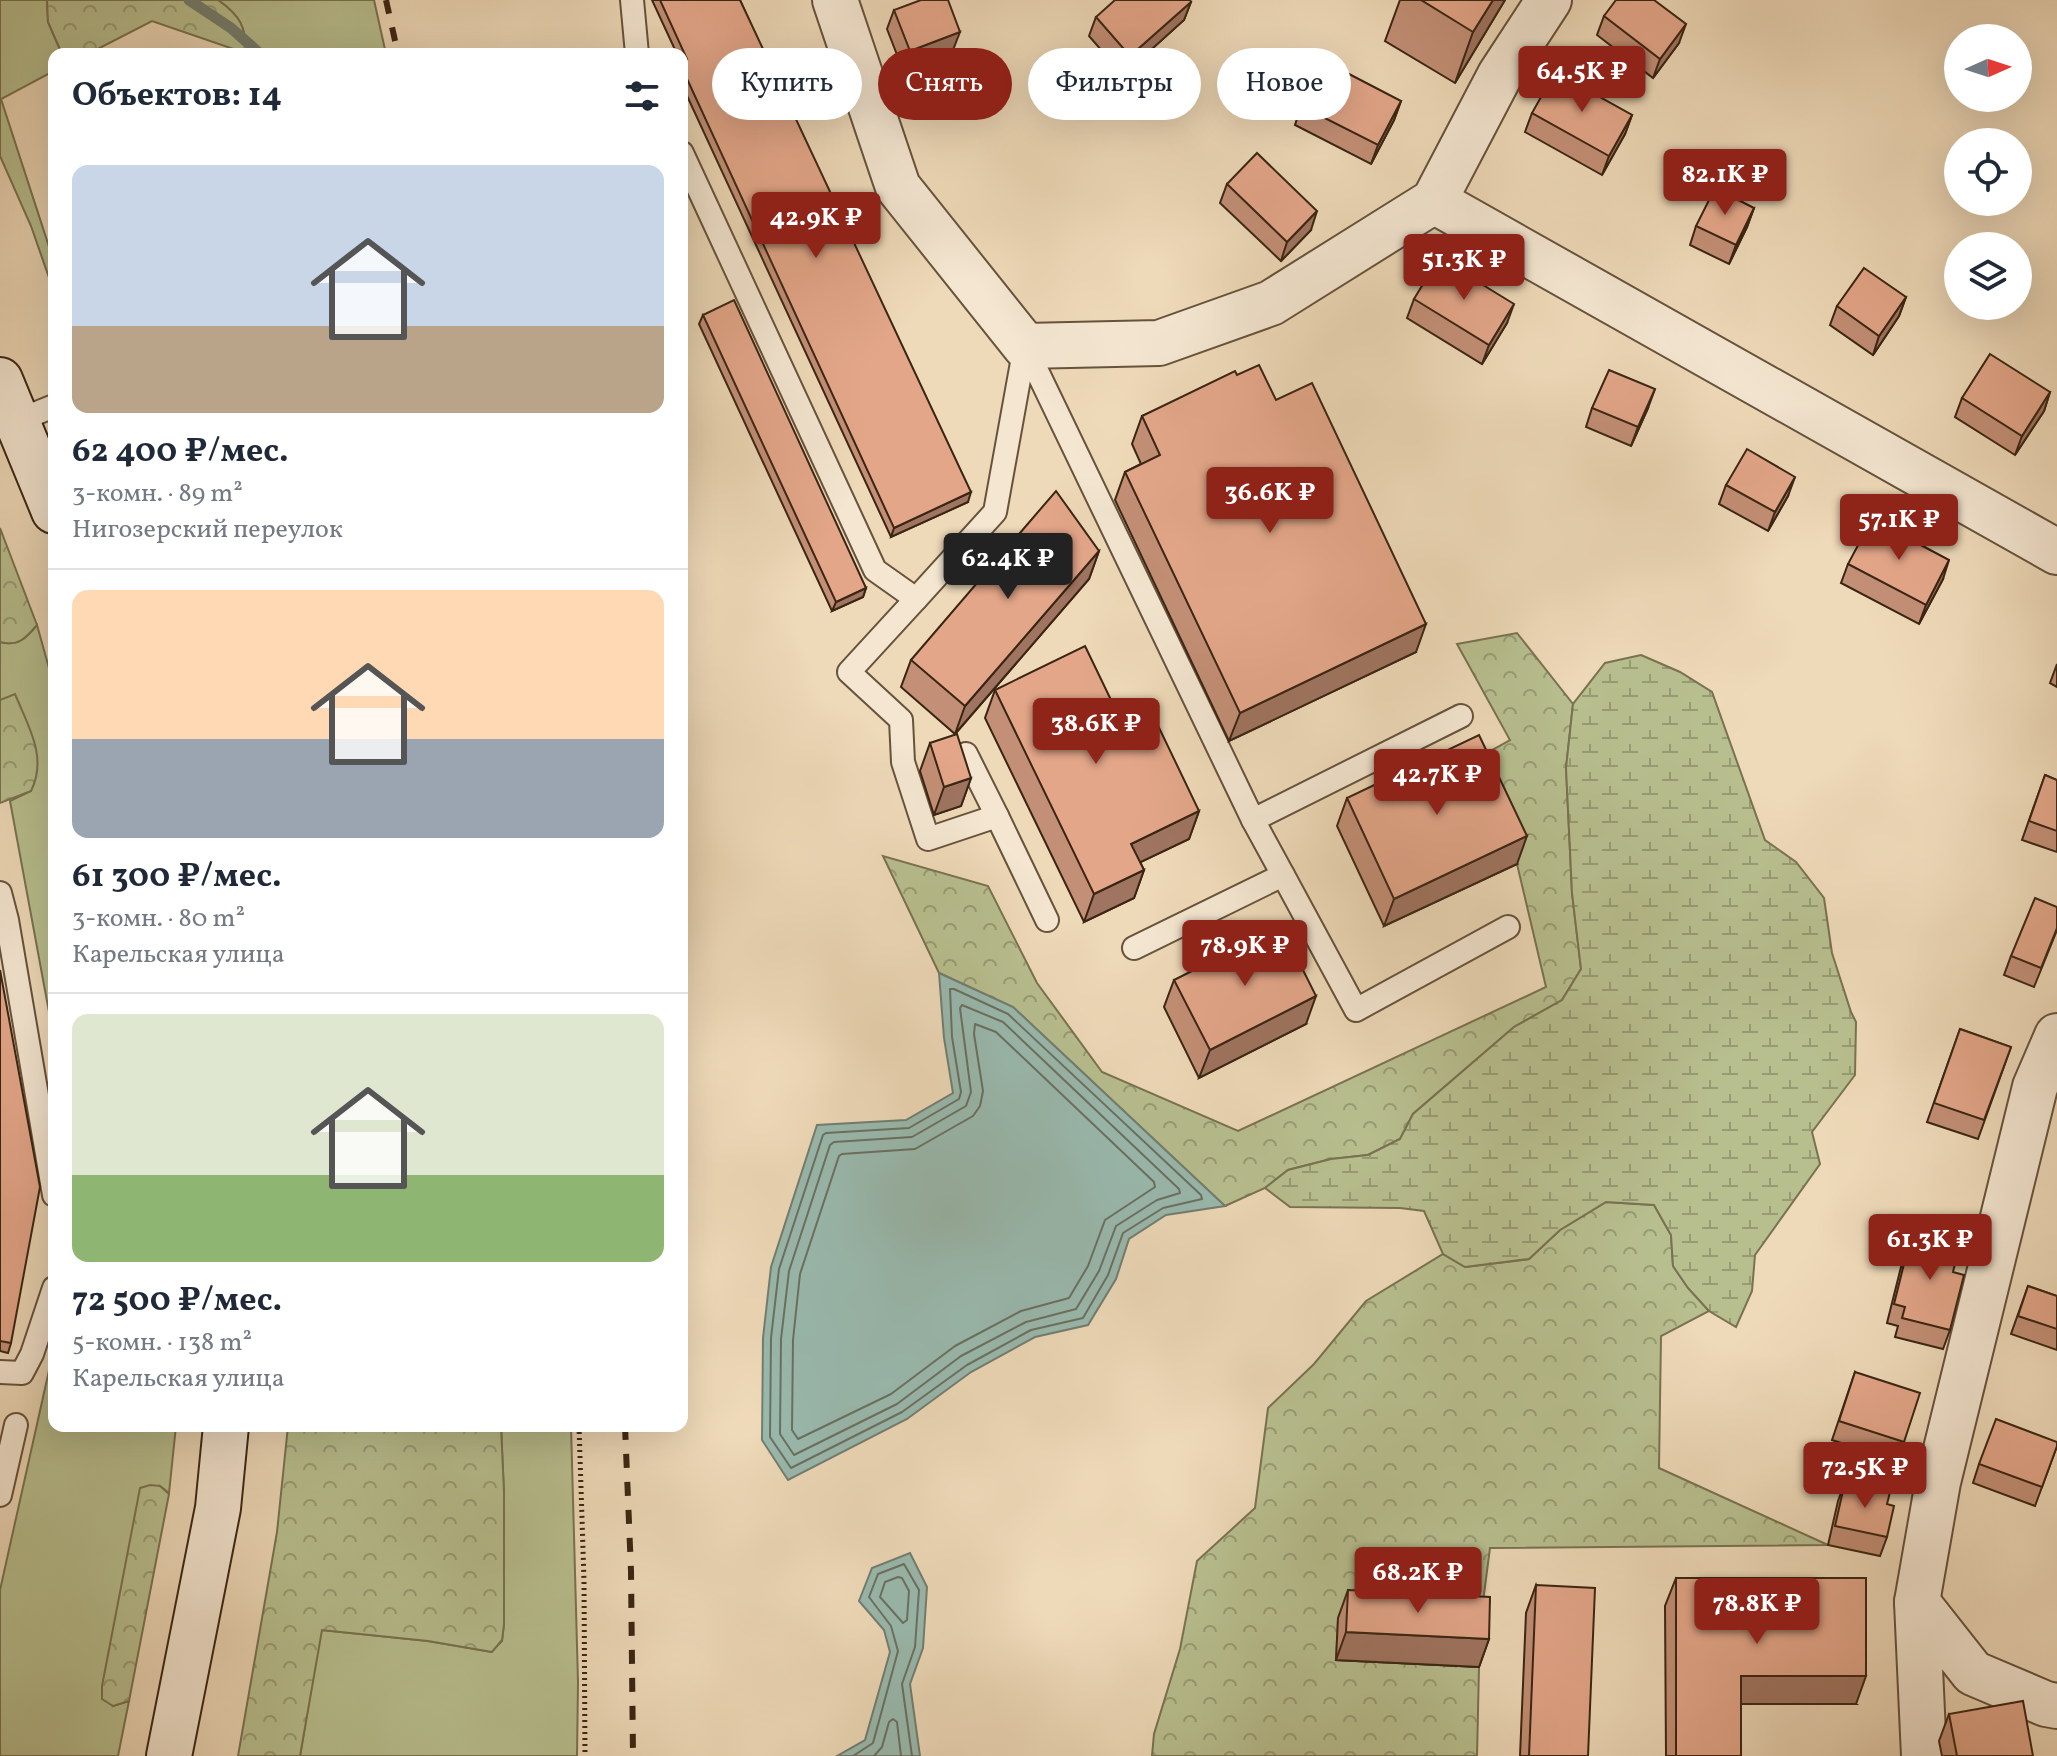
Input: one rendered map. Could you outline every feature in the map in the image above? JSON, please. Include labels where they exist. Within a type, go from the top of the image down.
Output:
[{"type":"street","points":[[835,0],[898,187],[1025,346],[1159,343],[1271,303],[1434,201],[1500,75],[1549,0]]},
{"type":"street","points":[[1434,201],[2057,552]]},
{"type":"street","points":[[0,380],[35,413],[48,480]]},
{"type":"street","points":[[1924,1756],[1917,1602],[1938,1482],[2031,1102],[2057,1036]]},
{"type":"street","points":[[169,1756],[218,1508],[225,1432]]},
{"type":"street","points":[[1917,1602],[1973,1673],[2053,1710]]},
{"type":"lane","points":[[632,0],[636,48]]},
{"type":"lane","points":[[688,166],[875,570],[916,599]]},
{"type":"lane","points":[[997,816],[928,839],[903,762],[901,720],[849,672],[995,512],[1025,346]]},
{"type":"lane","points":[[1025,346],[1253,820],[1356,1010],[1508,927]]},
{"type":"lane","points":[[1253,820],[1461,716]]},
{"type":"lane","points":[[966,754],[1047,920]]},
{"type":"lane","points":[[1134,948],[1283,875]]},
{"type":"lane","points":[[0,893],[48,1160]]},
{"type":"lane","points":[[0,1372],[22,1373],[32,1354],[48,1306]]},
{"type":"lane","points":[[0,1495],[16,1425]]},
{"type":"path","points":[[579,1432],[585,1756]]},
{"type":"green space","points":[[0,0],[47,0],[48,22],[59,48],[48,48],[48,74],[1,99],[48,244],[48,275],[31,226],[0,156]]},
{"type":"green space","points":[[47,0],[218,0],[240,23],[247,48],[231,48],[152,21],[100,48],[59,48],[48,22]]},
{"type":"green space","points":[[218,0],[374,0],[385,48],[247,48],[240,23]]},
{"type":"green space","points":[[0,528],[37,625],[25,637],[12,643],[0,642]]},
{"type":"green space","points":[[37,625],[48,664],[48,1007],[10,801],[31,791],[0,700],[0,642],[12,643],[29,634]]},
{"type":"green space","points":[[1517,633],[1573,704],[1566,768],[1572,893],[1581,969],[1562,1000],[1514,1027],[1413,1114],[1400,1139],[1368,1155],[1331,1159],[1288,1170],[1265,1188],[1225,1206],[1013,1007],[939,973],[883,856],[988,886],[1037,983],[1102,1072],[1238,1131],[1546,987],[1517,864],[1469,763],[1510,740],[1457,644]]},
{"type":"green space","points":[[1641,655],[1680,672],[1712,692],[1765,840],[1796,862],[1824,898],[1832,953],[1856,1022],[1855,1075],[1812,1132],[1820,1164],[1755,1255],[1752,1291],[1736,1327],[1709,1311],[1673,1266],[1671,1235],[1654,1205],[1606,1202],[1560,1230],[1529,1259],[1465,1267],[1443,1254],[1424,1211],[1290,1207],[1265,1188],[1288,1170],[1331,1159],[1368,1155],[1400,1139],[1413,1114],[1514,1027],[1562,1000],[1581,969],[1572,893],[1566,768],[1573,704],[1605,663]]},
{"type":"green space","points":[[15,694],[34,742],[38,766],[31,791],[0,803],[0,700]]},
{"type":"green space","points":[[1606,1202],[1654,1205],[1671,1235],[1673,1266],[1709,1311],[1661,1336],[1659,1468],[1828,1545],[1490,1548],[1480,1625],[1338,1619],[1336,1660],[1479,1667],[1477,1756],[1152,1756],[1154,1734],[1180,1649],[1197,1561],[1255,1508],[1268,1408],[1314,1364],[1366,1301],[1443,1254],[1465,1267],[1529,1259],[1560,1230]]},
{"type":"green space","points":[[48,1375],[48,1432],[175,1432],[169,1493],[160,1486],[113,1706],[129,1701],[118,1756],[0,1756],[0,1590]]},
{"type":"green space","points":[[287,1432],[501,1432],[504,1493],[502,1640],[492,1652],[428,1641],[322,1630],[300,1756],[238,1756],[277,1532]]},
{"type":"green space","points":[[501,1432],[571,1432],[577,1756],[300,1756],[321,1630],[428,1641],[491,1652],[502,1641],[504,1493]]},
{"type":"green space","points":[[160,1486],[169,1494],[129,1701],[113,1706],[102,1699],[102,1686],[140,1488]]},
{"type":"water","points":[[939,973],[1013,1007],[1225,1206],[1166,1215],[1129,1239],[1116,1279],[1088,1325],[1035,1337],[971,1372],[907,1419],[788,1480],[762,1440],[763,1338],[771,1267],[817,1125],[906,1120],[953,1093],[944,1038]]},
{"type":"water","points":[[910,1553],[927,1587],[923,1648],[910,1684],[920,1756],[837,1756],[865,1740],[890,1652],[884,1630],[859,1601],[872,1568]]},
{"type":"building","points":[[660,0],[740,0],[763,48],[712,48],[712,120],[796,120],[971,492],[894,528],[688,81],[688,48],[682,48]]},
{"type":"building","points":[[921,0],[948,0],[960,32],[918,48],[909,48],[894,10]]},
{"type":"building","points":[[1115,0],[1191,2],[1139,48],[1123,48],[1096,17]]},
{"type":"building","points":[[1421,0],[1493,0],[1473,32]]},
{"type":"building","points":[[1616,0],[1654,0],[1686,24],[1660,59],[1604,16]]},
{"type":"building","points":[[1555,72],[1632,115],[1609,156],[1532,113]]},
{"type":"building","points":[[1351,75],[1401,101],[1378,145],[1329,120],[1351,120]]},
{"type":"building","points":[[1257,153],[1317,211],[1287,242],[1227,184]]},
{"type":"building","points":[[1715,188],[1754,208],[1736,245],[1696,226]]},
{"type":"building","points":[[1439,258],[1514,304],[1489,345],[1414,299]]},
{"type":"building","points":[[1864,268],[1906,297],[1879,336],[1837,306]]},
{"type":"building","points":[[734,300],[866,588],[836,602],[703,315]]},
{"type":"building","points":[[1990,354],[2050,392],[2022,436],[1962,398]]},
{"type":"building","points":[[1259,365],[1276,400],[1312,383],[1426,624],[1240,713],[1125,472],[1160,455],[1142,416],[1235,371],[1237,375]]},
{"type":"building","points":[[1609,370],[1655,389],[1638,427],[1592,408]]},
{"type":"building","points":[[1747,449],[1795,477],[1775,512],[1726,485]]},
{"type":"building","points":[[1056,491],[1099,551],[965,706],[911,660]]},
{"type":"building","points":[[1872,519],[1949,560],[1926,605],[1848,564]]},
{"type":"building","points":[[1085,646],[1124,727],[1152,713],[1199,811],[1131,844],[1144,870],[1094,894],[995,690]]},
{"type":"building","points":[[957,734],[971,778],[944,787],[930,743]]},
{"type":"building","points":[[1479,735],[1527,836],[1394,899],[1347,798]]},
{"type":"building","points":[[2045,775],[2057,780],[2057,831],[2029,821]]},
{"type":"building","points":[[2035,898],[2057,907],[2057,928],[2041,968],[2011,956]]},
{"type":"building","points":[[1281,926],[1316,996],[1210,1050],[1174,980]]},
{"type":"building","points":[[0,970],[40,1187],[11,1343],[0,1341]]},
{"type":"building","points":[[1960,1029],[2011,1047],[1984,1120],[1934,1103]]},
{"type":"building","points":[[1912,1232],[1960,1244],[1953,1272],[1964,1275],[1950,1330],[1902,1318],[1905,1307],[1894,1304]]},
{"type":"building","points":[[2028,1286],[2057,1296],[2057,1329],[2018,1316]]},
{"type":"building","points":[[1855,1372],[1920,1393],[1904,1442],[1839,1421]]},
{"type":"building","points":[[1996,1419],[2057,1442],[2042,1487],[1979,1464]]},
{"type":"building","points":[[1845,1482],[1890,1492],[1887,1504],[1894,1506],[1887,1537],[1835,1526]]},
{"type":"building","points":[[1676,1578],[1866,1578],[1866,1676],[1741,1676],[1741,1756],[1676,1756]]},
{"type":"building","points":[[1536,1585],[1595,1588],[1588,1756],[1529,1756]]},
{"type":"building","points":[[1348,1590],[1490,1597],[1489,1639],[1346,1632]]},
{"type":"building","points":[[2023,1701],[2033,1756],[1957,1756],[1949,1714]]},
{"type":"waterway","points":[[189,0],[231,28],[254,48]]},
{"type":"railway","points":[[386,0],[397,48]]},
{"type":"railway","points":[[625,1432],[631,1571],[633,1756]]}]
